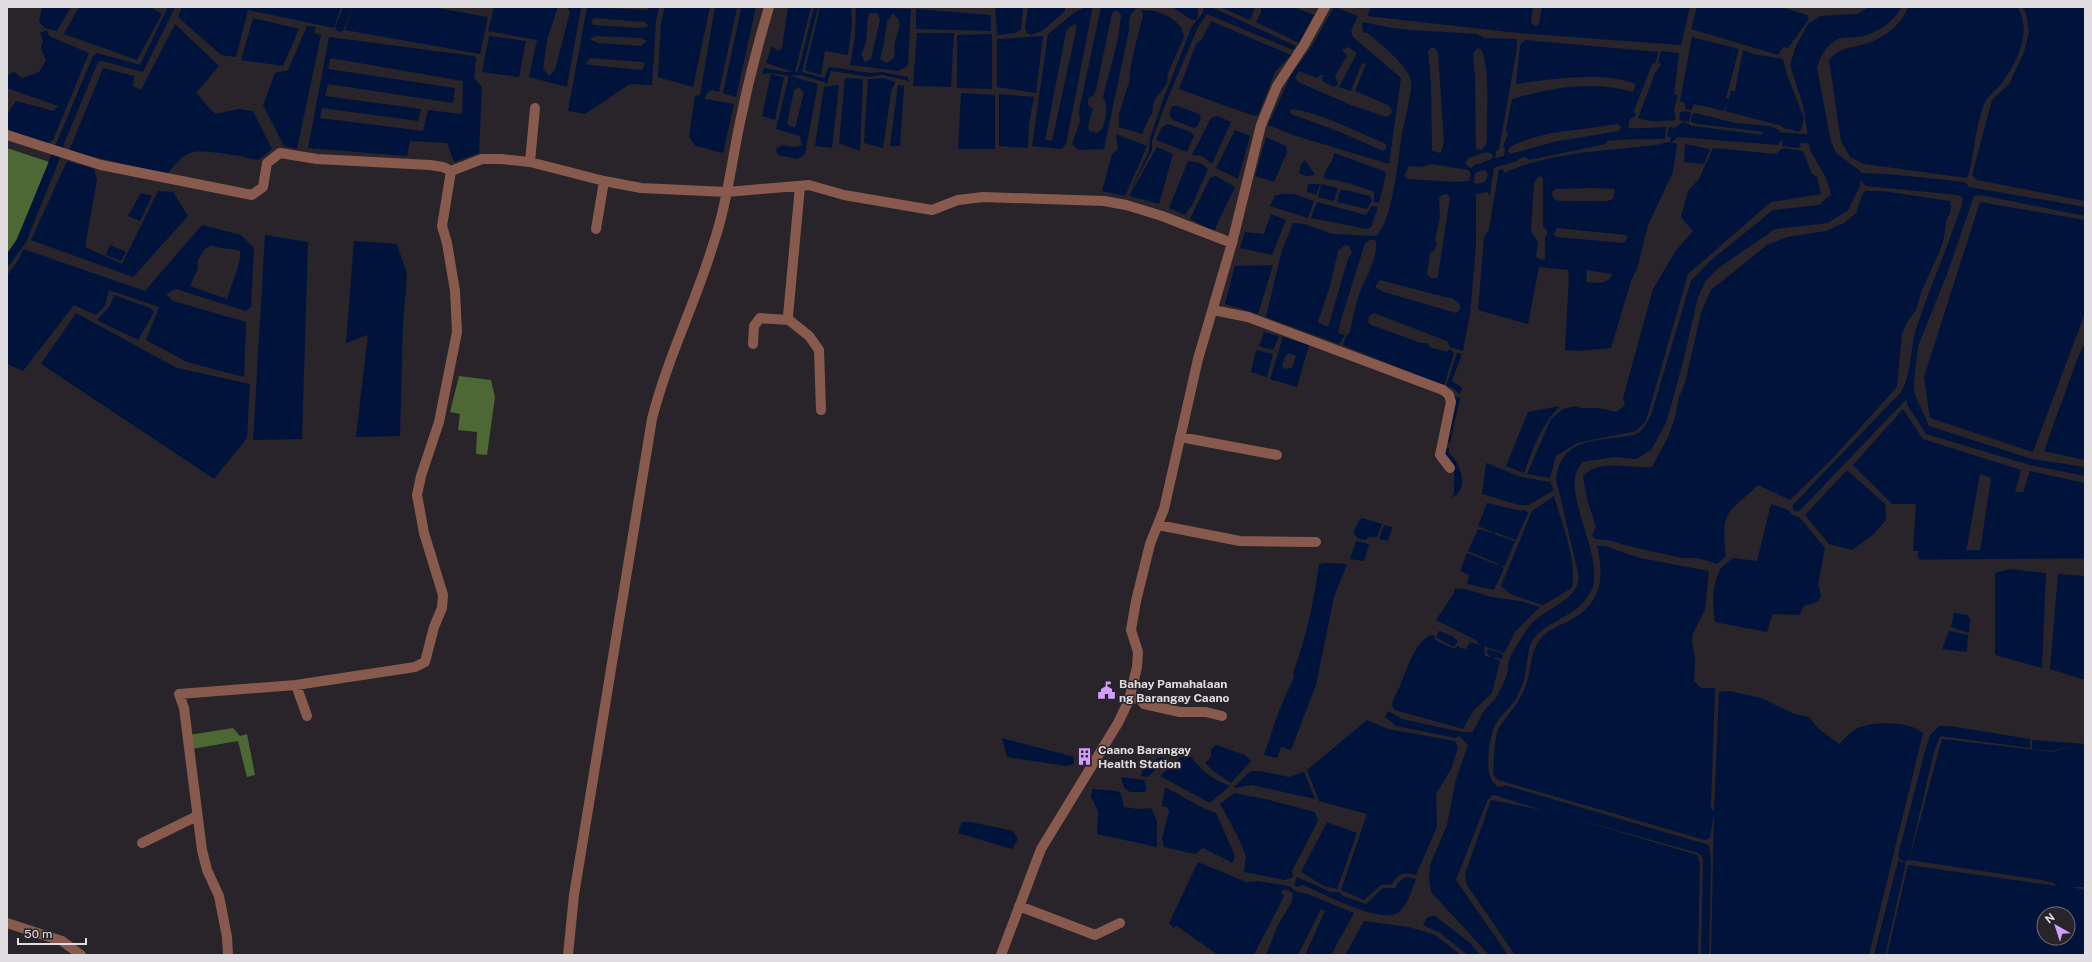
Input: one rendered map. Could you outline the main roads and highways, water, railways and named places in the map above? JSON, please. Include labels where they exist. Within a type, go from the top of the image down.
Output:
[{"type":"water","points":[[42,7],[71,7],[57,31],[45,28],[39,22]]},
{"type":"water","points":[[79,7],[151,7],[162,14],[137,60],[64,34]]},
{"type":"water","points":[[168,7],[175,7],[143,72],[102,61],[98,62],[61,151],[54,149],[93,56],[97,53],[140,65]]},
{"type":"water","points":[[182,7],[341,7],[334,28],[248,10],[236,57],[221,55],[178,17]]},
{"type":"water","points":[[353,7],[432,7],[488,17],[480,54],[345,30]]},
{"type":"water","points":[[494,7],[558,7],[547,40],[543,69],[549,76],[555,70],[570,12],[567,7],[581,7],[567,87],[529,77],[537,40],[488,31]]},
{"type":"water","points":[[587,7],[647,10],[651,7],[659,7],[656,21],[652,85],[630,84],[585,114],[568,111]],"holes":[[[594,18],[645,22],[648,25],[647,27],[640,28],[593,25],[591,21]],[[596,36],[641,38],[647,41],[641,46],[598,43],[590,39]],[[590,58],[642,62],[645,64],[642,70],[590,65],[586,63]]]},
{"type":"water","points":[[665,7],[710,7],[693,87],[658,77],[661,22]]},
{"type":"water","points":[[715,7],[756,7],[736,97],[723,93],[741,9],[737,8],[719,92],[712,90],[707,93],[705,99],[734,104],[723,153],[695,146],[689,136],[695,96],[700,95]]},
{"type":"water","points":[[788,7],[811,7],[795,72],[798,71],[814,7],[818,7],[802,72],[824,78],[829,67],[871,73],[882,72],[908,77],[909,81],[882,75],[870,77],[831,71],[827,83],[800,75],[790,76],[818,84],[805,154],[798,159],[778,155],[776,149],[782,145],[795,147],[802,145],[800,136],[776,129],[789,76],[771,73],[762,74],[764,68],[793,72],[766,63],[772,46],[778,51],[782,48]],"holes":[[[799,87],[804,92],[795,128],[787,124],[794,90]]]},
{"type":"water","points":[[820,7],[851,7],[852,23],[848,55],[825,51],[821,75],[805,70]]},
{"type":"water","points":[[856,7],[911,9],[908,65],[899,71],[850,65],[855,37]],"holes":[[[869,13],[877,13],[880,20],[871,59],[865,62],[861,54],[864,49],[866,39]],[[893,14],[899,20],[899,27],[895,42],[894,58],[887,63],[880,59],[887,21]]]},
{"type":"water","points":[[995,7],[1023,7],[1021,29],[1015,33],[997,35]]},
{"type":"water","points":[[1028,7],[1065,7],[1065,11],[1042,31],[1031,35],[1027,33],[1025,28]]},
{"type":"water","points":[[1087,7],[1092,7],[1066,144],[1061,149],[1032,146],[1048,34],[1075,12]],"holes":[[[1075,24],[1077,26],[1052,141],[1045,140],[1066,32],[1069,27]]]},
{"type":"water","points":[[1101,7],[1139,7],[1133,11],[1130,16],[1129,30],[1104,149],[1078,150],[1072,144],[1080,122],[1079,111]],"holes":[[[1117,10],[1121,15],[1118,39],[1103,97],[1106,105],[1106,117],[1102,129],[1097,133],[1089,131],[1088,126],[1093,109],[1088,105],[1088,99],[1094,95],[1097,85],[1112,13]]]},
{"type":"water","points":[[1172,7],[1198,7],[1197,19],[1192,20]]},
{"type":"water","points":[[1204,7],[1211,7],[1296,46],[1293,50],[1207,14],[1198,27],[1165,105],[1152,141],[1152,150],[1129,193],[1149,151],[1150,138],[1163,100],[1192,26],[1202,14]]},
{"type":"water","points":[[1220,7],[1255,7],[1250,20]]},
{"type":"water","points":[[1261,7],[1293,7],[1314,15],[1299,43],[1256,22],[1261,12]]},
{"type":"water","points":[[1334,7],[1358,16],[1351,31],[1353,37],[1401,78],[1389,164],[1293,135],[1268,125],[1291,75],[1312,46]],"holes":[[[1348,47],[1357,53],[1339,87],[1351,91],[1362,63],[1366,64],[1355,91],[1388,105],[1392,110],[1391,114],[1386,117],[1351,105],[1298,82],[1295,77],[1299,71],[1317,78],[1320,75],[1323,75],[1322,81],[1334,87],[1338,84],[1335,76],[1347,56],[1342,50]],[[1294,109],[1318,115],[1341,124],[1386,144],[1386,149],[1383,151],[1340,132],[1291,114],[1290,110]]]},
{"type":"water","points":[[1371,7],[1533,7],[1531,23],[1535,26],[1539,24],[1542,7],[1690,7],[1681,45],[1518,33],[1367,16]]},
{"type":"water","points":[[1697,7],[1780,7],[1807,15],[1809,19],[1788,48],[1783,47],[1778,55],[1691,29]]},
{"type":"water","points":[[1870,7],[1901,7],[1895,17],[1880,29],[1860,37],[1841,38],[1836,40],[1828,46],[1822,54],[1817,68],[1831,142],[1836,153],[1861,173],[1889,174],[1965,182],[1969,187],[2085,207],[2085,216],[1981,195],[1974,196],[1947,274],[1918,346],[1913,390],[1929,426],[2032,459],[2085,467],[2085,476],[2030,465],[1926,434],[1908,406],[1906,398],[1901,391],[1905,385],[1909,370],[1915,332],[1962,204],[1963,198],[1958,195],[1866,186],[1860,180],[1860,186],[1848,210],[1828,223],[1775,229],[1717,269],[1705,282],[1698,297],[1683,362],[1666,423],[1651,450],[1636,459],[1615,457],[1582,462],[1576,474],[1575,491],[1594,566],[1594,580],[1591,591],[1585,600],[1571,613],[1547,626],[1531,642],[1525,674],[1519,692],[1514,702],[1497,721],[1489,747],[1488,765],[1492,780],[1496,785],[1493,794],[1487,801],[1456,880],[1508,955],[1489,955],[1431,892],[1429,877],[1430,865],[1447,825],[1456,779],[1468,745],[1459,736],[1456,738],[1396,726],[1385,717],[1388,711],[1402,719],[1462,732],[1472,732],[1484,711],[1498,695],[1507,675],[1510,657],[1529,626],[1538,618],[1560,604],[1577,586],[1579,577],[1556,479],[1559,466],[1570,450],[1578,445],[1598,440],[1633,435],[1639,433],[1643,429],[1651,415],[1691,281],[1710,261],[1773,210],[1819,205],[1831,194],[1826,178],[1810,150],[1803,105],[1790,65],[1796,46],[1808,24],[1820,16],[1857,14]]},
{"type":"water","points":[[1908,7],[2017,7],[2022,16],[2024,26],[2023,36],[2018,56],[2008,75],[1984,103],[1967,178],[1864,164],[1850,157],[1841,141],[1829,60],[1833,55],[1842,50],[1868,43],[1887,33],[1902,19]]},
{"type":"water","points":[[2022,7],[2085,7],[2085,201],[1977,180],[1972,175],[1992,100],[2009,84],[2024,52],[2029,32],[2026,13]]},
{"type":"water","points":[[916,9],[991,15],[991,31],[916,29]]},
{"type":"water","points":[[1142,10],[1155,11],[1170,17],[1181,27],[1184,37],[1168,73],[1167,83],[1153,104],[1152,114],[1142,134],[1119,127],[1119,114],[1130,79],[1132,58],[1143,16]]},
{"type":"water","points":[[253,18],[299,29],[283,66],[241,60]]},
{"type":"water","points":[[1211,21],[1291,55],[1275,72],[1258,115],[1254,116],[1179,89],[1196,44],[1202,39]]},
{"type":"water","points":[[1364,22],[1392,28],[1477,34],[1485,38],[1517,39],[1517,48],[1499,149],[1496,152],[1490,195],[1487,192],[1476,194],[1476,245],[1470,314],[1463,351],[1450,347],[1447,341],[1374,313],[1369,316],[1368,322],[1371,325],[1421,343],[1428,343],[1429,347],[1447,352],[1449,349],[1454,353],[1444,386],[1343,345],[1345,338],[1350,332],[1358,298],[1370,271],[1376,251],[1375,240],[1370,240],[1365,243],[1341,320],[1338,333],[1345,335],[1339,344],[1266,317],[1282,250],[1293,223],[1304,224],[1333,234],[1376,236],[1382,229],[1387,217],[1391,204],[1402,134],[1410,98],[1411,81],[1405,68],[1400,62],[1369,34],[1363,32],[1362,24]],"holes":[[[1431,48],[1435,48],[1438,53],[1444,141],[1441,153],[1432,151],[1431,84],[1428,51]],[[1477,48],[1481,49],[1484,58],[1487,80],[1487,139],[1486,145],[1481,150],[1476,149],[1475,76],[1473,54]],[[1486,152],[1492,154],[1493,157],[1488,163],[1476,164],[1471,168],[1465,164],[1468,158]],[[1432,164],[1468,170],[1471,174],[1469,181],[1456,182],[1408,179],[1404,176],[1409,166],[1421,167]],[[1485,169],[1488,174],[1483,183],[1476,184],[1474,182],[1475,173]],[[1447,194],[1450,198],[1438,275],[1437,278],[1431,278],[1427,275],[1430,253],[1434,251],[1437,243],[1435,240],[1440,216],[1439,199],[1442,195]],[[1345,245],[1349,246],[1352,253],[1348,259],[1327,327],[1318,322],[1330,286],[1338,251]],[[1380,280],[1453,299],[1460,304],[1460,310],[1456,313],[1384,292],[1375,287]]]},
{"type":"water","points":[[175,24],[219,66],[196,93],[215,114],[239,109],[253,111],[272,149],[258,160],[213,152],[190,153],[180,159],[167,174],[69,151],[103,68],[134,76],[133,86],[141,90]]},
{"type":"water","points":[[307,26],[316,27],[314,33],[321,35],[297,149],[284,146],[263,105],[275,73],[288,70]]},
{"type":"water","points":[[47,30],[49,36],[89,53],[53,140],[47,144],[7,129],[7,114],[16,101],[54,111],[58,106],[7,88],[7,76],[14,72],[22,78],[39,72],[46,60],[41,48],[43,40],[40,33]]},
{"type":"water","points":[[917,33],[954,33],[951,87],[913,86]]},
{"type":"water","points":[[992,34],[992,89],[957,88],[957,35]]},
{"type":"water","points":[[489,36],[526,41],[519,77],[482,72]]},
{"type":"water","points":[[1043,36],[1036,93],[997,87],[997,39]]},
{"type":"water","points":[[329,37],[474,56],[476,58],[474,78],[482,87],[479,153],[454,162],[447,143],[410,141],[407,156],[308,148]],"holes":[[[330,58],[463,81],[462,114],[428,110],[423,131],[320,118],[322,108],[418,121],[421,109],[325,96],[328,84],[453,103],[455,88],[328,69]]]},
{"type":"water","points":[[1692,37],[1739,49],[1726,98],[1729,99],[1731,91],[1735,91],[1743,50],[1753,54],[1783,59],[1787,75],[1804,118],[1801,130],[1798,132],[1785,129],[1782,126],[1725,111],[1728,102],[1724,111],[1694,104],[1691,110],[1685,109],[1685,103],[1680,101]]},
{"type":"water","points":[[1525,40],[1658,52],[1656,62],[1652,64],[1634,111],[1636,116],[1630,119],[1628,127],[1666,127],[1665,139],[1581,143],[1541,151],[1503,163],[1505,150],[1503,146],[1508,134],[1506,129],[1512,99],[1557,89],[1587,86],[1603,86],[1633,92],[1636,84],[1608,78],[1576,77],[1516,84],[1520,45]],"holes":[[[1618,124],[1621,127],[1619,131],[1553,142],[1511,154],[1508,152],[1509,148],[1518,143],[1538,136]]]},
{"type":"water","points":[[1661,51],[1679,53],[1674,94],[1678,95],[1674,109],[1676,120],[1643,120],[1638,118],[1655,73],[1661,64],[1658,63]]},
{"type":"water","points":[[771,74],[784,77],[775,120],[762,116]]},
{"type":"water","points":[[845,78],[863,79],[860,151],[839,143]]},
{"type":"water","points":[[883,78],[895,82],[891,92],[883,148],[864,143],[868,79]]},
{"type":"water","points":[[839,85],[832,148],[815,146],[824,87]]},
{"type":"water","points":[[898,85],[904,86],[900,146],[890,146]]},
{"type":"water","points":[[961,93],[995,95],[995,149],[958,149]]},
{"type":"water","points":[[999,94],[1034,97],[1029,124],[1028,148],[999,146]]},
{"type":"water","points":[[1172,106],[1178,106],[1199,114],[1201,117],[1197,127],[1194,128],[1173,120],[1169,114]]},
{"type":"water","points":[[1680,112],[1691,112],[1689,122],[1681,121],[1679,119]]},
{"type":"water","points":[[1695,113],[1735,123],[1770,126],[1779,130],[1781,134],[1698,124],[1691,122],[1692,115]]},
{"type":"water","points":[[1217,116],[1231,122],[1212,164],[1202,156],[1192,155],[1211,118]]},
{"type":"water","points":[[1684,122],[1692,126],[1781,137],[1778,145],[1678,137],[1672,142],[1677,144],[1673,172],[1648,225],[1637,269],[1631,281],[1611,348],[1578,351],[1565,350],[1569,276],[1568,270],[1539,267],[1528,324],[1478,310],[1484,238],[1489,229],[1499,170],[1503,169],[1504,173],[1522,166],[1559,156],[1657,145],[1670,142],[1671,138],[1667,136],[1669,127],[1675,128]],"holes":[[[1539,176],[1543,178],[1543,226],[1548,232],[1545,238],[1545,258],[1542,260],[1536,257],[1538,242],[1531,232],[1534,183]],[[1591,188],[1615,189],[1613,199],[1607,201],[1558,201],[1552,196],[1552,192],[1555,189]],[[1557,228],[1626,235],[1628,237],[1624,243],[1556,237],[1554,234]],[[1587,270],[1612,274],[1605,282],[1586,282]]]},
{"type":"water","points":[[1168,124],[1191,132],[1194,136],[1187,152],[1156,140],[1162,127]]},
{"type":"water","points":[[1235,130],[1250,136],[1238,179],[1216,168]]},
{"type":"water","points":[[1784,133],[1799,135],[1802,138],[1799,148],[1782,146]]},
{"type":"water","points":[[1116,134],[1147,146],[1125,196],[1102,191],[1112,154],[1118,149]]},
{"type":"water","points":[[1266,137],[1286,146],[1287,152],[1274,182],[1255,176]]},
{"type":"water","points":[[1685,144],[1710,149],[1704,164],[1684,162]]},
{"type":"water","points":[[1157,147],[1173,154],[1159,204],[1129,196]]},
{"type":"water","points":[[1713,148],[1776,154],[1783,148],[1803,151],[1812,174],[1817,177],[1821,194],[1771,202],[1688,274],[1646,421],[1636,431],[1577,443],[1556,456],[1550,478],[1527,474],[1551,419],[1563,409],[1576,406],[1581,408],[1599,408],[1616,412],[1625,405],[1623,398],[1653,289],[1675,252],[1693,231],[1681,217],[1688,191],[1699,179]]},
{"type":"water","points":[[1334,153],[1384,171],[1386,174],[1379,203],[1374,202],[1374,192],[1349,183],[1324,178]]},
{"type":"water","points":[[1305,160],[1315,175],[1306,176],[1299,173],[1301,164]]},
{"type":"water","points":[[67,161],[94,169],[97,180],[85,247],[122,264],[158,191],[173,192],[188,216],[133,277],[31,240]]},
{"type":"water","points":[[1188,161],[1201,163],[1208,169],[1192,205],[1185,215],[1169,208]]},
{"type":"water","points":[[1215,176],[1235,187],[1214,231],[1190,219],[1210,178]]},
{"type":"water","points":[[1308,184],[1320,184],[1316,195],[1307,192]]},
{"type":"water","points":[[1321,184],[1338,188],[1334,201],[1318,197]]},
{"type":"water","points":[[1341,189],[1370,196],[1372,200],[1367,209],[1337,202]]},
{"type":"water","points":[[1865,191],[1882,191],[1950,201],[1951,211],[1947,219],[1943,242],[1922,290],[1916,310],[1907,322],[1902,334],[1897,387],[1831,460],[1790,500],[1758,485],[1733,508],[1728,514],[1724,529],[1726,556],[1717,564],[1697,558],[1682,558],[1608,540],[1595,539],[1592,535],[1596,527],[1587,499],[1583,476],[1598,467],[1652,467],[1668,437],[1675,418],[1679,397],[1685,383],[1701,313],[1711,290],[1767,245],[1787,237],[1826,231],[1844,223],[1856,213],[1862,195]]},
{"type":"water","points":[[141,193],[152,196],[140,221],[128,216]]},
{"type":"water","points":[[1282,194],[1294,194],[1314,201],[1308,218],[1270,206],[1275,196]]},
{"type":"water","points":[[1317,202],[1366,215],[1372,206],[1378,207],[1371,227],[1367,229],[1311,218]]},
{"type":"water","points":[[1980,202],[2085,220],[2085,313],[2033,452],[1930,418],[1924,377]]},
{"type":"water","points":[[1271,214],[1286,220],[1272,255],[1240,248],[1245,232],[1264,234]]},
{"type":"water","points":[[202,225],[241,235],[254,248],[251,307],[246,311],[176,289],[166,294],[173,301],[246,322],[244,377],[187,362],[146,340],[159,307],[109,290],[105,306],[96,315],[74,305],[23,371],[7,364],[7,276],[19,259],[23,249],[145,291]],"holes":[[[211,245],[240,251],[238,268],[227,299],[190,286],[198,268],[197,262],[204,250]]]},
{"type":"water","points":[[265,235],[308,242],[302,439],[253,440]]},
{"type":"water","points":[[354,241],[397,244],[407,274],[403,324],[400,436],[356,437],[368,335],[346,343]]},
{"type":"water","points":[[110,245],[126,252],[121,261],[106,255]]},
{"type":"water","points":[[1273,265],[1258,314],[1225,304],[1235,266]]},
{"type":"water","points":[[114,295],[150,308],[154,312],[138,340],[97,320],[110,306]]},
{"type":"water","points":[[76,313],[177,368],[250,384],[247,438],[214,479],[41,364]]},
{"type":"water","points":[[1264,332],[1279,336],[1273,350],[1259,346]]},
{"type":"water","points":[[1283,337],[1309,345],[1297,387],[1270,379]],"holes":[[[1289,353],[1296,356],[1292,368],[1284,369],[1282,365],[1286,355]]]},
{"type":"water","points":[[2085,343],[2085,460],[2044,451],[2078,357]]},
{"type":"water","points":[[1256,350],[1273,354],[1267,377],[1251,372]]},
{"type":"water","points":[[1457,353],[1462,354],[1452,381],[1462,388],[1460,394],[1453,388],[1446,386]]},
{"type":"water","points":[[1453,396],[1460,398],[1450,443],[1444,442]]},
{"type":"water","points":[[1560,406],[1553,413],[1543,429],[1534,446],[1524,473],[1506,466],[1528,412]]},
{"type":"water","points":[[1903,409],[1923,439],[2021,470],[2015,492],[2023,492],[2030,471],[2085,483],[2085,550],[1980,551],[1991,478],[1980,474],[1966,552],[1913,551],[1916,504],[1892,504],[1853,465]]},
{"type":"water","points":[[1442,447],[1449,448],[1449,453],[1457,463],[1462,477],[1460,489],[1457,494],[1451,498],[1454,494],[1454,471],[1442,455]]},
{"type":"water","points":[[1486,463],[1521,477],[1550,482],[1554,490],[1529,505],[1519,505],[1482,494]]},
{"type":"water","points":[[1847,470],[1885,504],[1886,520],[1873,535],[1852,550],[1829,544],[1805,515]]},
{"type":"water","points":[[1554,496],[1571,553],[1573,577],[1572,588],[1543,605],[1512,595],[1501,586],[1532,511]]},
{"type":"water","points":[[1487,503],[1522,511],[1525,510],[1528,513],[1516,540],[1495,532],[1494,534],[1515,541],[1505,566],[1500,566],[1504,568],[1494,590],[1467,584],[1469,575],[1460,571],[1467,553],[1498,565],[1499,564],[1468,551],[1478,529],[1493,532],[1478,526]]},
{"type":"water","points":[[1771,504],[1788,510],[1792,515],[1799,517],[1825,548],[1818,584],[1821,595],[1819,601],[1804,606],[1799,615],[1773,614],[1767,632],[1715,622],[1713,609],[1714,587],[1718,574],[1721,568],[1733,558],[1757,561]]},
{"type":"water","points":[[1362,518],[1382,524],[1377,537],[1368,537],[1366,540],[1359,539],[1353,533]]},
{"type":"water","points":[[1384,525],[1392,527],[1388,541],[1379,539]]},
{"type":"water","points":[[1356,541],[1369,544],[1364,561],[1350,559]]},
{"type":"water","points":[[1597,546],[1605,546],[1640,558],[1709,571],[1705,610],[1693,633],[1692,642],[1695,658],[1694,681],[1701,688],[1715,688],[1711,808],[1714,812],[1719,692],[1729,691],[1761,698],[1794,714],[1809,717],[1818,728],[1839,744],[1851,732],[1868,725],[1889,723],[1899,724],[1917,729],[1923,733],[1869,955],[1711,955],[1714,813],[1710,838],[1705,840],[1498,780],[1493,774],[1497,732],[1517,702],[1528,680],[1532,657],[1536,646],[1545,634],[1569,621],[1588,607],[1598,590],[1600,569]]},
{"type":"water","points":[[1319,564],[1347,564],[1334,597],[1316,685],[1291,750],[1281,747],[1277,758],[1264,755],[1278,713],[1294,677],[1293,673],[1309,620]]},
{"type":"water","points":[[2010,569],[2046,573],[2042,668],[1995,655],[1995,573]]},
{"type":"water","points":[[2058,574],[2085,576],[2085,680],[2050,669]]},
{"type":"water","points":[[1454,589],[1465,589],[1492,597],[1520,601],[1540,607],[1515,632],[1504,653],[1484,646],[1485,656],[1491,657],[1487,653],[1488,649],[1501,653],[1503,656],[1501,659],[1492,657],[1500,661],[1492,693],[1473,711],[1463,729],[1395,710],[1392,706],[1413,655],[1422,641],[1434,635],[1435,640],[1452,648],[1456,648],[1458,645],[1460,648],[1466,649],[1470,642],[1480,645],[1476,640],[1436,620],[1454,593]]},
{"type":"water","points":[[1954,613],[1968,615],[1970,619],[1969,633],[1951,627]]},
{"type":"water","points":[[1439,631],[1452,636],[1458,641],[1454,647],[1436,637]]},
{"type":"water","points":[[1949,631],[1968,635],[1967,652],[1942,649]]},
{"type":"water","points":[[1367,720],[1388,729],[1455,741],[1458,748],[1451,769],[1436,794],[1437,827],[1416,875],[1402,874],[1392,884],[1381,885],[1364,900],[1341,890],[1367,814],[1319,801],[1307,770]]},
{"type":"water","points":[[1939,726],[1950,726],[2030,739],[2030,748],[1940,736],[1934,752],[1909,859],[1905,862],[1899,859],[1898,855],[1930,735]]},
{"type":"water","points":[[1002,738],[1074,757],[1074,764],[1066,766],[1007,757]]},
{"type":"water","points":[[1942,739],[2053,752],[2069,747],[2084,749],[2085,887],[2071,887],[2085,890],[2085,955],[1887,955],[1908,865],[2057,886],[2053,883],[2042,880],[1909,860]]},
{"type":"water","points":[[2032,740],[2085,744],[2085,749],[2068,747],[2052,751],[2032,749]]},
{"type":"water","points":[[1216,745],[1245,755],[1251,761],[1231,783],[1213,771],[1205,763],[1211,757],[1211,749]]},
{"type":"water","points":[[1161,757],[1169,762],[1156,769],[1148,777],[1141,776],[1143,766]]},
{"type":"water","points":[[1181,757],[1191,757],[1199,767],[1208,774],[1218,781],[1230,786],[1210,803],[1160,776]]},
{"type":"water","points":[[1253,771],[1289,777],[1304,772],[1315,799],[1252,785],[1233,788],[1248,773]]},
{"type":"water","points":[[1121,777],[1144,780],[1147,789],[1144,792],[1130,792],[1124,788]]},
{"type":"water","points":[[1504,785],[1709,845],[1711,861],[1709,955],[1701,955],[1703,858],[1698,853],[1566,816],[1697,855],[1700,863],[1698,955],[1515,955],[1467,885],[1465,874],[1491,800],[1542,810],[1498,796]]},
{"type":"water","points":[[1165,787],[1203,808],[1216,813],[1235,856],[1233,863],[1203,848],[1195,854],[1164,847],[1162,838],[1169,811],[1167,807],[1162,806]]},
{"type":"water","points":[[1092,789],[1117,791],[1121,794],[1124,807],[1138,809],[1151,808],[1157,821],[1157,847],[1097,834],[1098,811],[1091,797]]},
{"type":"water","points":[[1234,793],[1265,799],[1315,812],[1318,821],[1292,871],[1293,877],[1285,880],[1244,872],[1246,856],[1237,835],[1220,804]]},
{"type":"water","points":[[962,822],[971,822],[1013,831],[1018,839],[1012,849],[958,833]]},
{"type":"water","points":[[1327,822],[1357,833],[1337,889],[1324,886],[1301,872]]},
{"type":"water","points":[[1898,861],[1906,863],[1885,955],[1874,955]]},
{"type":"water","points":[[1198,862],[1246,882],[1258,881],[1289,886],[1297,892],[1308,894],[1354,913],[1331,955],[1305,955],[1325,911],[1321,909],[1298,955],[1266,955],[1277,927],[1292,901],[1293,893],[1285,889],[1281,892],[1284,896],[1254,955],[1218,955],[1177,926],[1173,928],[1169,923]]},
{"type":"water","points":[[1297,877],[1331,892],[1339,892],[1343,896],[1366,904],[1383,888],[1395,888],[1399,881],[1406,877],[1416,879],[1405,905],[1399,912],[1390,915],[1366,911],[1351,906],[1303,885],[1297,887],[1294,885]]},
{"type":"water","points":[[1435,916],[1469,942],[1480,955],[1468,955],[1440,933],[1423,925],[1427,918]]},
{"type":"water","points":[[1364,921],[1409,927],[1435,935],[1461,955],[1345,955]]},
{"type":"waterway","points":[[340,27],[348,7]]},
{"type":"waterway","points":[[1766,136],[1814,139]]},
{"type":"waterway","points":[[1530,155],[1603,140]]},
{"type":"waterway","points":[[7,261],[22,240],[60,146]]},
{"type":"waterway","points":[[1485,166],[1515,157]]},
{"type":"waterway","points":[[1797,507],[1910,389]]},
{"type":"waterway","points":[[1922,555],[2085,554]]},
{"type":"waterway","points":[[1483,789],[1512,793]]},
{"type":"place","name":"Bahay Pamahalaan ng Barangay Caano","points":[[1106,691]]},
{"type":"place","name":"Caano Barangay Health Station","points":[[1085,757]]}]
